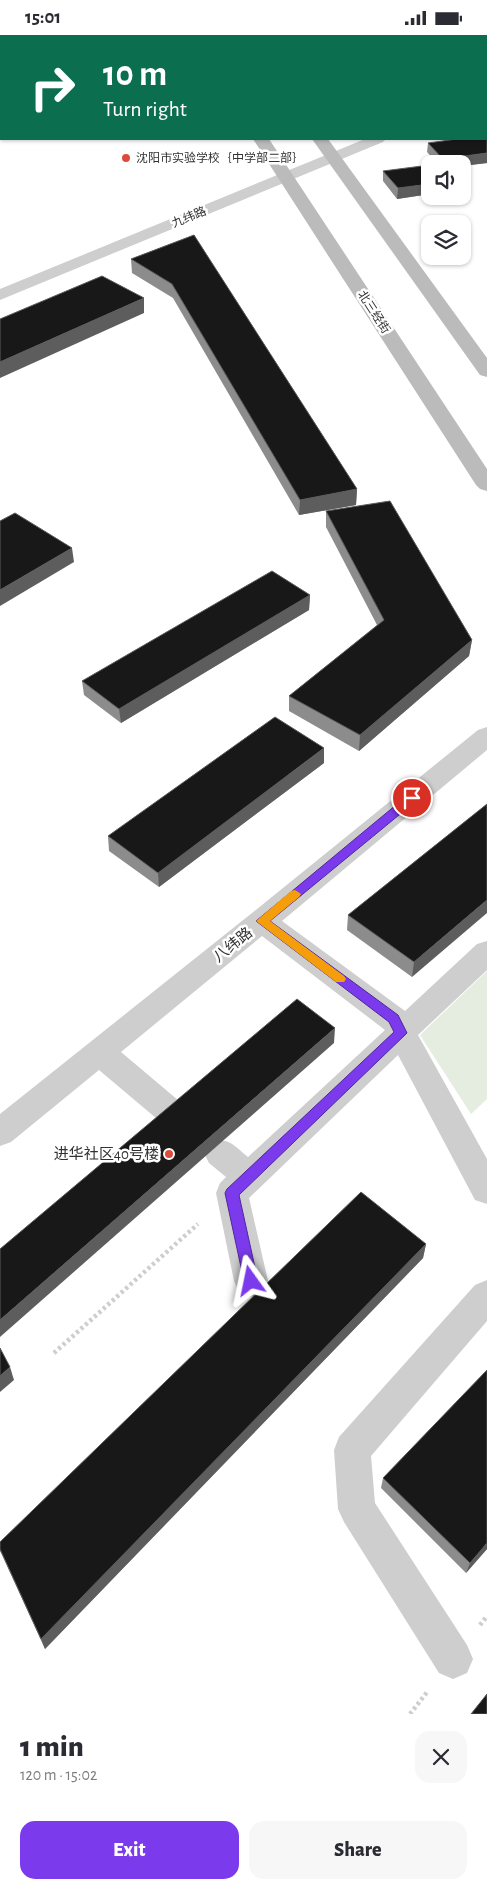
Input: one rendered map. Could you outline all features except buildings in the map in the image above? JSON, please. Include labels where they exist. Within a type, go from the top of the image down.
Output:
[{"type":"main road","name":"北三经街","points":[[262,140],[487,485]]},
{"type":"main road","points":[[321,140],[487,371]]},
{"type":"street","name":"九纬路","points":[[0,295],[376,140]]},
{"type":"street","name":"八纬路","points":[[0,1132],[262,921],[487,736]]},
{"type":"street","points":[[262,921],[394,1019],[487,1190]]},
{"type":"street","points":[[241,1185],[487,952]]},
{"type":"street","points":[[99,1053],[174,1115]]},
{"type":"street","points":[[220,1153],[241,1185],[251,1281]]},
{"type":"street","points":[[453,1659],[358,1509],[352,1450],[487,1295]]},
{"type":"path","points":[[54,1353],[241,1185]]},
{"type":"shaded area","points":[[487,971],[487,1099],[471,1114],[420,1035]]},
{"type":"slow traffic","points":[[295,894],[262,921],[340,979]]},
{"type":"place","name":"沈阳市实验学校｛中学部二部｝","points":[[126,158]]},
{"type":"place","name":"进华社区40号楼","points":[[169,1154]]},
{"type":"route","points":[[251,1281],[232,1193],[401,1033],[394,1019],[262,921],[412,798]]}]
